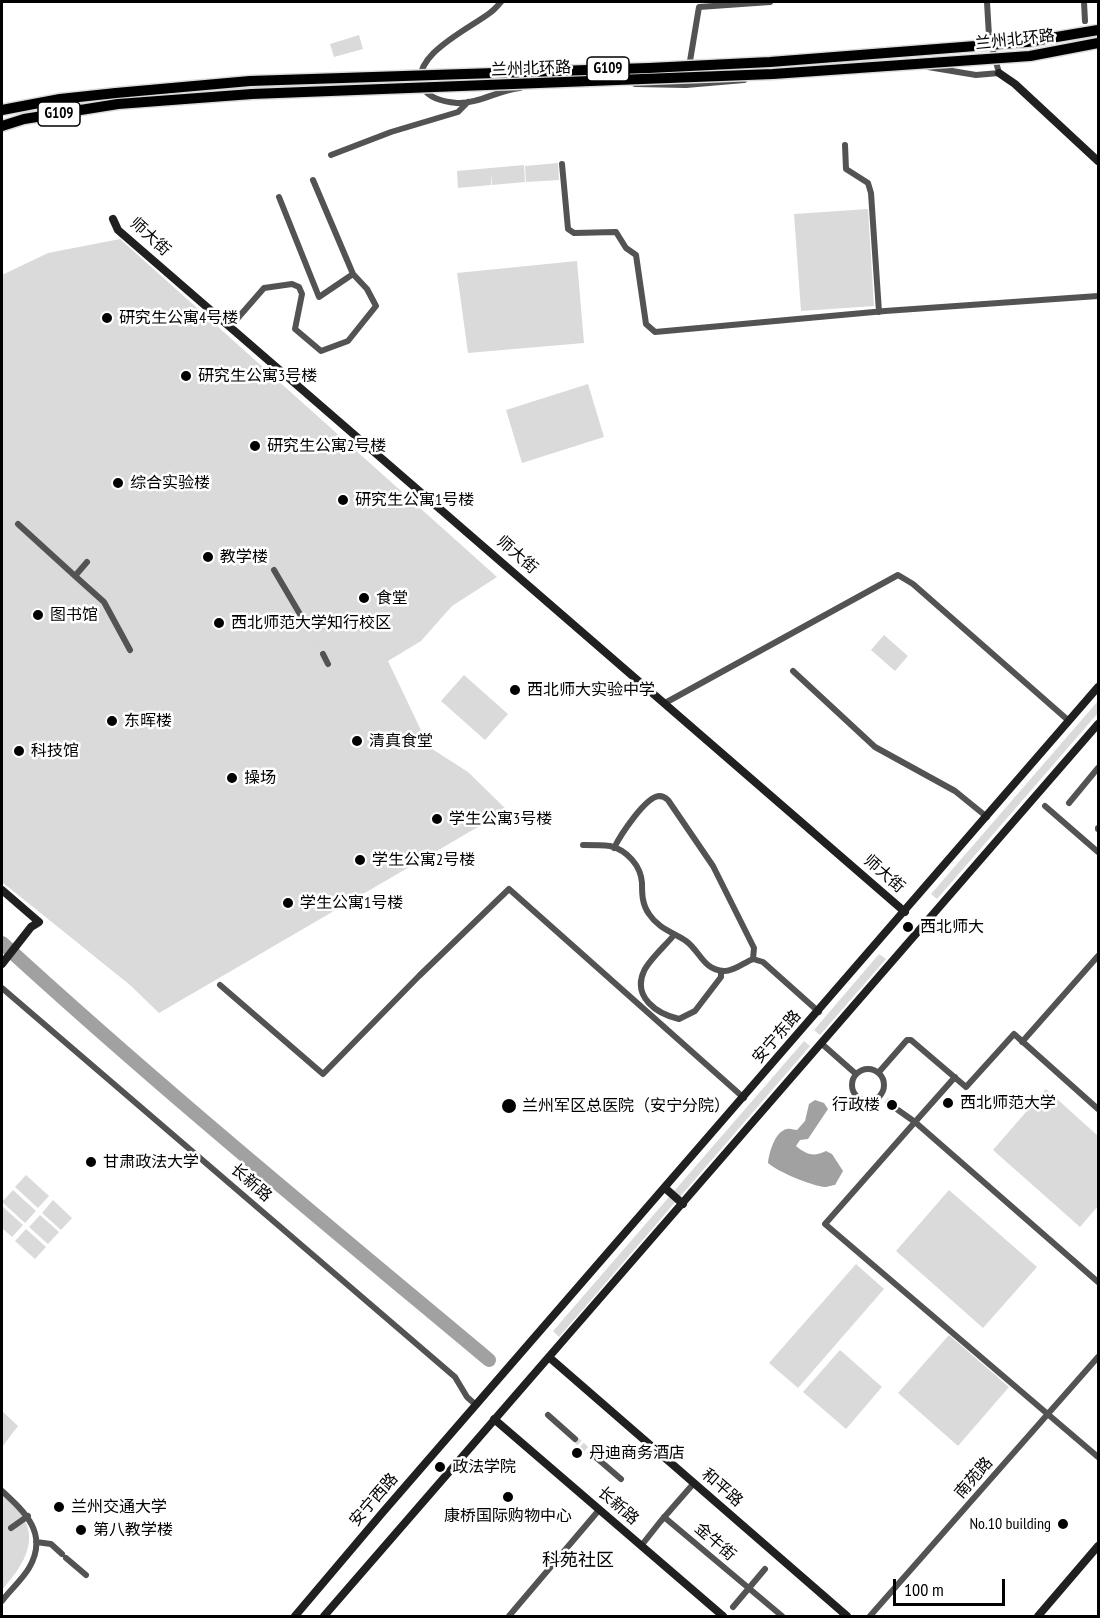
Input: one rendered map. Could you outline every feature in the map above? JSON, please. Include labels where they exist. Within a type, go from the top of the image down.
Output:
[{"type":"highway","name":"兰州北环路","points":[[2,126],[117,99],[250,81],[637,69],[770,62],[1027,42],[1098,30]]},
{"type":"highway","name":"兰州北环路","points":[[2,110],[60,99],[117,99],[773,74],[1030,56],[1098,43]]},
{"type":"main road","points":[[999,73],[1015,84],[1098,161]]},
{"type":"main road","name":"师大街","points":[[113,219],[118,230],[905,912]]},
{"type":"main road","name":"安宁东路","points":[[476,1405],[1098,687]]},
{"type":"main road","points":[[324,1617],[1098,724]]},
{"type":"main road","points":[[2,890],[39,922],[31,927],[4,961]]},
{"type":"main road","points":[[664,1188],[683,1204]]},
{"type":"main road","name":"和平路","points":[[550,1358],[848,1617]]},
{"type":"main road","name":"安宁西路","points":[[295,1617],[476,1405]]},
{"type":"main road","name":"长新路","points":[[494,1419],[723,1617]]},
{"type":"main road","points":[[1038,1617],[1098,1546]]},
{"type":"street","points":[[501,2],[492,12],[458,32],[438,49],[422,71],[421,84],[426,93],[437,99],[457,103],[514,89],[566,83],[686,85],[875,69],[928,67],[976,75],[999,73],[988,36],[987,2]]},
{"type":"street","points":[[686,85],[699,7],[770,2]]},
{"type":"street","points":[[1084,2],[1085,21]]},
{"type":"street","points":[[331,155],[391,132],[458,112],[468,102]]},
{"type":"street","points":[[844,145],[846,169],[868,183],[872,193],[879,312]]},
{"type":"street","points":[[562,164],[568,229],[574,233],[616,232],[626,248],[636,255],[646,324],[655,332],[1098,296]]},
{"type":"street","points":[[230,327],[264,288],[292,284],[298,287],[302,294],[295,329],[321,351],[348,341],[376,306],[367,289],[353,274],[313,180]]},
{"type":"street","points":[[279,197],[320,297],[353,274]]},
{"type":"street","points":[[18,524],[104,602],[130,650]]},
{"type":"street","points":[[75,576],[87,562]]},
{"type":"street","points":[[274,570],[304,621]]},
{"type":"street","points":[[665,703],[898,575],[913,584],[1069,721]]},
{"type":"street","points":[[323,654],[328,664]]},
{"type":"street","points":[[793,671],[875,747],[955,791],[987,817]]},
{"type":"street","points":[[1068,803],[1098,768]]},
{"type":"street","points":[[614,848],[622,831],[648,803],[657,796],[668,800],[713,866],[754,948],[753,959]]},
{"type":"street","points":[[1045,806],[1098,852]]},
{"type":"street","points":[[583,845],[614,848],[632,859],[639,868],[642,880],[642,899],[648,912],[658,926],[690,945],[705,964],[721,972],[729,971],[753,959],[763,962],[819,1011]]},
{"type":"street","points":[[220,985],[323,1074],[509,888],[744,1098]]},
{"type":"street","points":[[674,935],[644,970],[640,986],[647,1002],[655,1009],[664,1016],[679,1019],[695,1011],[721,977],[721,972]]},
{"type":"street","points":[[1022,1041],[1098,956]]},
{"type":"street","name":"长新路","points":[[2,988],[455,1377],[467,1397],[476,1405]]},
{"type":"street","points":[[879,1072],[907,1040],[911,1040],[966,1087],[1014,1034],[1098,1109]]},
{"type":"street","points":[[822,1044],[856,1074]]},
{"type":"street","points":[[867,1068],[879,1072],[884,1083],[883,1097],[869,1101],[857,1097],[852,1086],[856,1074],[867,1068]]},
{"type":"street","points":[[955,1077],[825,1224],[1098,1457]]},
{"type":"street","points":[[898,1110],[915,1122],[1098,1282]]},
{"type":"street","name":"南苑路","points":[[870,1617],[1098,1357]]},
{"type":"street","points":[[548,1415],[575,1439]]},
{"type":"street","points":[[592,1454],[621,1479]]},
{"type":"street","points":[[642,1546],[664,1516],[694,1484]]},
{"type":"street","points":[[2,1491],[28,1516],[34,1529],[36,1542],[35,1556],[29,1569],[2,1600]]},
{"type":"street","points":[[509,1617],[599,1510]]},
{"type":"street","points":[[11,1528],[28,1516]]},
{"type":"street","name":"金牛街","points":[[664,1516],[782,1617]]},
{"type":"street","points":[[36,1542],[51,1545],[86,1575]]},
{"type":"street","points":[[733,1607],[765,1569]]},
{"type":"shaded area","points":[[359,35],[363,49],[334,57],[330,44]]},
{"type":"shaded area","points":[[558,163],[559,180],[526,182],[525,166]]},
{"type":"shaded area","points":[[524,165],[525,182],[492,185],[491,174],[491,185],[458,188],[457,171]]},
{"type":"shaded area","points":[[868,209],[874,306],[801,311],[794,214]]},
{"type":"shaded area","name":"西北师范大学知行校区","points":[[120,239],[497,577],[452,606],[421,641],[388,661],[429,747],[468,772],[507,810],[159,1013],[130,985],[2,882],[2,275],[48,253]]},
{"type":"shaded area","points":[[577,261],[584,343],[468,353],[457,273]]},
{"type":"shaded area","points":[[588,384],[604,437],[522,463],[506,410]]},
{"type":"shaded area","points":[[884,635],[908,656],[895,671],[871,650]]},
{"type":"shaded area","points":[[464,675],[508,714],[485,740],[441,701]]},
{"type":"shaded area","points":[[1098,701],[1098,713],[937,899],[931,894]]},
{"type":"shaded area","points":[[879,954],[886,959],[820,1035],[814,1030]]},
{"type":"shaded area","points":[[804,1041],[810,1046],[559,1337],[553,1331]]},
{"type":"shaded area","points":[[1046,1089],[1098,1136],[1098,1206],[1080,1227],[993,1150]]},
{"type":"shaded area","points":[[815,1100],[824,1103],[828,1109],[808,1139],[800,1140],[796,1146],[811,1154],[826,1151],[832,1154],[843,1171],[835,1185],[826,1187],[795,1178],[768,1163],[776,1138],[787,1129],[797,1130],[805,1121],[809,1104]]},
{"type":"shaded area","points":[[26,1175],[49,1196],[38,1208],[15,1187]]},
{"type":"shaded area","points":[[13,1190],[36,1211],[25,1223],[2,1202]]},
{"type":"shaded area","points":[[949,1190],[1037,1267],[983,1328],[896,1251]]},
{"type":"shaded area","points":[[53,1200],[72,1218],[61,1230],[42,1213]]},
{"type":"shaded area","points":[[2,1206],[23,1225],[12,1237],[2,1228]]},
{"type":"shaded area","points":[[40,1215],[59,1232],[48,1244],[29,1227]]},
{"type":"shaded area","points":[[26,1229],[46,1247],[35,1259],[15,1241]]},
{"type":"shaded area","points":[[856,1264],[884,1289],[798,1388],[769,1363]]},
{"type":"shaded area","points":[[949,1335],[1009,1387],[958,1446],[898,1393]]},
{"type":"shaded area","points":[[840,1350],[882,1387],[846,1429],[803,1392]]},
{"type":"shaded area","points":[[2,1411],[18,1426],[2,1447]]},
{"type":"shaded area","points":[[2,1493],[27,1524],[29,1545],[21,1564],[2,1590]]},
{"type":"waterway","points":[[2,943],[182,1102],[489,1360]]},
{"type":"tunnel","points":[[304,621],[323,654]]},
{"type":"tunnel","points":[[886,1100],[898,1110]]},
{"type":"tunnel","points":[[575,1439],[592,1454]]},
{"type":"place","name":"研究生公寓4号楼","points":[[107,318]]},
{"type":"place","name":"研究生公寓3号楼","points":[[186,376]]},
{"type":"place","name":"研究生公寓2号楼","points":[[255,446]]},
{"type":"place","name":"综合实验楼","points":[[118,483]]},
{"type":"place","name":"研究生公寓1号楼","points":[[343,500]]},
{"type":"place","name":"教学楼","points":[[208,557]]},
{"type":"place","name":"食堂","points":[[364,598]]},
{"type":"place","name":"图书馆","points":[[38,615]]},
{"type":"place","name":"西北师范大学知行校区","points":[[219,623]]},
{"type":"place","name":"西北师大实验中学","points":[[515,690]]},
{"type":"place","name":"东晖楼","points":[[112,721]]},
{"type":"place","name":"清真食堂","points":[[357,741]]},
{"type":"place","name":"科技馆","points":[[19,751]]},
{"type":"place","name":"操场","points":[[232,778]]},
{"type":"place","name":"学生公寓3号楼","points":[[437,819]]},
{"type":"place","name":"学生公寓2号楼","points":[[360,860]]},
{"type":"place","name":"学生公寓1号楼","points":[[288,903]]},
{"type":"place","name":"西北师大","points":[[908,927]]},
{"type":"place","name":"西北师范大学","points":[[948,1103]]},
{"type":"place","name":"行政楼","points":[[892,1105]]},
{"type":"place","name":"兰州军区总医院（安宁分院）","points":[[509,1106]]},
{"type":"place","name":"甘肃政法大学","points":[[91,1162]]},
{"type":"place","name":"丹迪商务酒店","points":[[577,1453]]},
{"type":"place","name":"政法学院","points":[[440,1467]]},
{"type":"place","name":"康桥国际购物中心","points":[[508,1497]]},
{"type":"place","name":"兰州交通大学","points":[[59,1507]]},
{"type":"place","name":"No.10 building","points":[[1063,1524]]},
{"type":"place","name":"第八教学楼","points":[[81,1530]]},
{"type":"district","name":"科苑社区","points":[[578,1561]]}]
